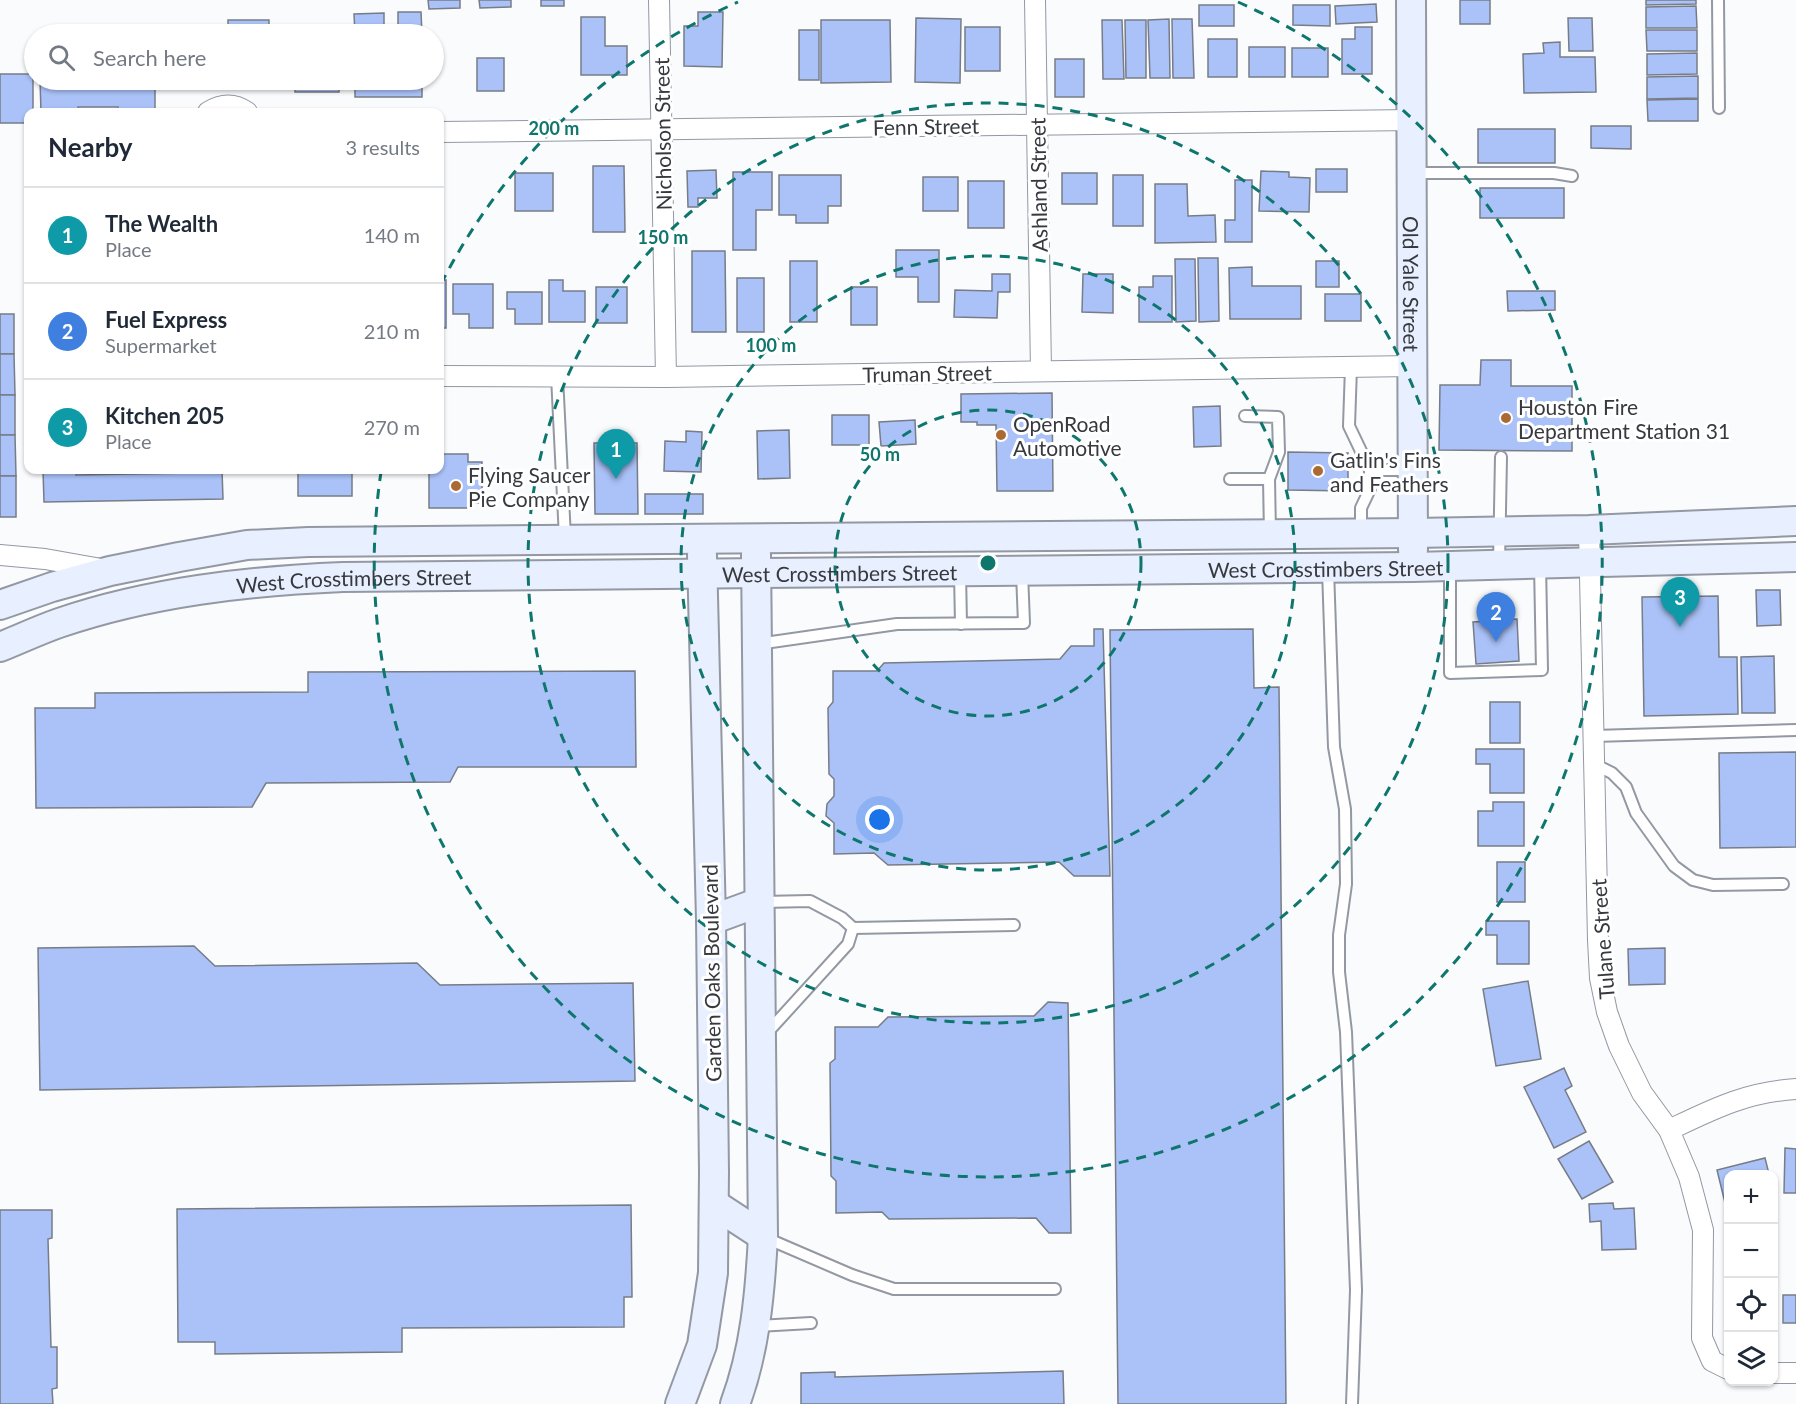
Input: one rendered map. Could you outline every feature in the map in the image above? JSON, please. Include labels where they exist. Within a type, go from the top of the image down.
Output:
[{"type":"main road","name":"Old Yale Street","points":[[1411,0],[1413,567]]},
{"type":"main road","name":"West Crosstimbers Street","points":[[0,605],[52,587],[110,571],[247,545],[308,542],[1414,533],[1589,530],[1796,522]]},
{"type":"main road","points":[[1058,536],[1060,570]]},
{"type":"main road","name":"Garden Oaks Boulevard","points":[[680,1404],[702,1345],[713,1273],[711,920],[701,538]]},
{"type":"main road","points":[[735,1404],[742,1386],[756,1326],[763,1236],[755,538]]},
{"type":"main road","points":[[551,576],[557,539]]},
{"type":"main road","points":[[242,585],[247,545]]},
{"type":"main road","name":"West Crosstimbers Street","points":[[0,647],[59,624],[118,606],[169,594],[298,579],[1413,567],[1796,557]]},
{"type":"main road","points":[[711,920],[760,902]]},
{"type":"main road","points":[[714,1204],[763,1236]]},
{"type":"street","name":"Nicholson Street","points":[[659,0],[666,377]]},
{"type":"street","name":"Ashland Street","points":[[1035,0],[1041,371]]},
{"type":"street","points":[[215,108],[226,105],[240,108]]},
{"type":"street","name":"Fenn Street","points":[[444,132],[1413,120]]},
{"type":"street","name":"Truman Street","points":[[444,376],[666,377],[1414,366]]},
{"type":"street","name":"Tulane Street","points":[[1589,530],[1600,978],[1607,1012],[1619,1046],[1642,1093],[1669,1130],[1689,1177],[1703,1230],[1702,1338],[1720,1365]]},
{"type":"street","points":[[0,555],[56,561],[110,571]]},
{"type":"street","points":[[1669,1130],[1728,1102],[1771,1090],[1796,1089]]},
{"type":"street","points":[[1778,1373],[1796,1373]]},
{"type":"lane","points":[[1718,0],[1719,108]]},
{"type":"lane","points":[[1413,173],[1554,173],[1572,176]]},
{"type":"lane","points":[[1351,367],[1349,426],[1370,470],[1370,489],[1361,508],[1361,533]]},
{"type":"lane","points":[[557,376],[557,539]]},
{"type":"lane","points":[[1245,416],[1278,417],[1279,452],[1269,479],[1270,534]]},
{"type":"lane","points":[[1499,564],[1501,457]]},
{"type":"lane","points":[[1370,470],[1414,470]]},
{"type":"lane","points":[[1230,479],[1269,479]]},
{"type":"lane","points":[[1450,566],[1450,673],[1542,670],[1540,563]]},
{"type":"lane","points":[[1328,568],[1334,747],[1345,809],[1346,884],[1340,936],[1339,972],[1346,1032],[1356,1290],[1352,1404]]},
{"type":"lane","points":[[758,644],[897,624],[1024,623],[1022,570]]},
{"type":"lane","points":[[960,571],[961,624]]},
{"type":"lane","points":[[1594,735],[1796,730]]},
{"type":"lane","points":[[1594,764],[1612,773],[1626,787],[1636,813],[1674,866],[1693,880],[1713,885],[1783,884]]},
{"type":"lane","points":[[760,902],[810,902],[843,918],[853,928],[1014,925]]},
{"type":"lane","points":[[762,1039],[848,944],[853,928]]},
{"type":"lane","points":[[763,1236],[852,1275],[894,1290],[1055,1290]]},
{"type":"lane","points":[[756,1326],[811,1323]]},
{"type":"building","points":[[428,0],[460,0],[460,8],[429,9]]},
{"type":"building","points":[[479,0],[511,0],[511,7],[480,8]]},
{"type":"building","points":[[541,0],[564,0],[564,6],[541,6]]},
{"type":"building","points":[[1460,0],[1490,0],[1490,24],[1460,24]]},
{"type":"building","points":[[1646,0],[1696,0],[1696,4],[1646,5]]},
{"type":"building","points":[[1376,4],[1377,22],[1336,24],[1335,6]]},
{"type":"building","points":[[1199,5],[1234,5],[1234,26],[1199,26]]},
{"type":"building","points":[[1293,5],[1330,5],[1330,26],[1293,25]]},
{"type":"building","points":[[1696,6],[1697,28],[1646,28],[1646,7]]},
{"type":"building","points":[[398,12],[421,12],[422,24],[398,24]]},
{"type":"building","points":[[698,12],[723,12],[722,67],[684,66],[684,26],[698,26]]},
{"type":"building","points":[[384,13],[384,24],[354,24],[354,14]]},
{"type":"building","points":[[581,17],[605,17],[605,46],[627,46],[627,75],[581,75]]},
{"type":"building","points":[[916,18],[961,19],[960,83],[915,82]]},
{"type":"building","points":[[1568,18],[1592,18],[1593,51],[1569,51]]},
{"type":"building","points":[[1169,19],[1170,78],[1150,78],[1148,20]]},
{"type":"building","points":[[1172,19],[1192,19],[1194,78],[1173,78]]},
{"type":"building","points":[[228,20],[269,20],[269,24],[228,24]]},
{"type":"building","points":[[821,20],[890,20],[891,82],[821,83]]},
{"type":"building","points":[[1102,20],[1122,20],[1124,79],[1103,79]]},
{"type":"building","points":[[1125,20],[1146,20],[1146,78],[1126,78]]},
{"type":"building","points":[[965,27],[1000,27],[1000,71],[965,71]]},
{"type":"building","points":[[1355,27],[1372,27],[1372,74],[1342,74],[1342,39],[1355,39]]},
{"type":"building","points":[[799,30],[819,30],[819,80],[799,80]]},
{"type":"building","points":[[1646,30],[1697,30],[1697,51],[1647,51]]},
{"type":"building","points":[[1208,39],[1237,39],[1237,77],[1208,77]]},
{"type":"building","points":[[1560,42],[1560,57],[1595,57],[1596,92],[1524,93],[1523,54],[1544,53],[1543,43]]},
{"type":"building","points":[[1249,47],[1285,47],[1285,77],[1249,77]]},
{"type":"building","points":[[1292,48],[1328,48],[1328,77],[1292,77]]},
{"type":"building","points":[[1697,53],[1697,74],[1647,75],[1647,54]]},
{"type":"building","points":[[477,58],[504,58],[504,91],[477,91]]},
{"type":"building","points":[[1055,59],[1084,59],[1084,97],[1055,97]]},
{"type":"building","points":[[0,74],[24,74],[24,90],[33,90],[33,108],[24,108],[24,123],[0,123]]},
{"type":"building","points":[[1698,76],[1698,98],[1647,99],[1647,77]]},
{"type":"building","points":[[40,90],[155,90],[155,108],[41,108]]},
{"type":"building","points":[[295,90],[339,90],[339,92],[295,92]]},
{"type":"building","points":[[355,90],[422,90],[422,97],[355,97]]},
{"type":"building","points":[[1698,99],[1698,121],[1648,121],[1647,100]]},
{"type":"building","points":[[1591,126],[1631,126],[1631,149],[1591,148]]},
{"type":"building","points":[[1478,129],[1555,129],[1555,163],[1478,163]]},
{"type":"building","points":[[593,166],[624,166],[625,232],[593,232]]},
{"type":"building","points":[[1316,169],[1347,169],[1347,192],[1316,192]]},
{"type":"building","points":[[716,170],[717,198],[698,198],[698,207],[688,207],[687,171]]},
{"type":"building","points":[[1261,171],[1289,172],[1289,177],[1310,178],[1309,212],[1259,211]]},
{"type":"building","points":[[733,172],[772,172],[772,210],[756,210],[756,250],[733,250]]},
{"type":"building","points":[[515,173],[553,173],[553,211],[515,211]]},
{"type":"building","points":[[1062,173],[1097,173],[1097,204],[1062,204]]},
{"type":"building","points":[[779,175],[841,175],[841,206],[828,206],[828,223],[796,223],[796,215],[779,215]]},
{"type":"building","points":[[1113,175],[1143,175],[1143,226],[1113,226]]},
{"type":"building","points":[[923,177],[958,177],[958,211],[923,211]]},
{"type":"building","points":[[1235,180],[1252,180],[1252,242],[1225,242],[1225,220],[1235,220]]},
{"type":"building","points":[[968,181],[1004,181],[1004,228],[968,228]]},
{"type":"building","points":[[1155,184],[1187,184],[1188,216],[1215,215],[1216,242],[1155,243]]},
{"type":"building","points":[[1480,188],[1564,188],[1564,218],[1480,218]]},
{"type":"building","points":[[896,250],[939,250],[939,302],[918,302],[918,277],[896,277]]},
{"type":"building","points":[[692,251],[725,251],[726,332],[692,332]]},
{"type":"building","points":[[1198,258],[1218,258],[1219,321],[1199,322]]},
{"type":"building","points":[[1175,259],[1195,259],[1196,321],[1176,322]]},
{"type":"building","points":[[790,261],[817,261],[817,322],[790,322]]},
{"type":"building","points":[[1316,261],[1339,261],[1339,287],[1316,287]]},
{"type":"building","points":[[1252,267],[1252,286],[1301,286],[1301,319],[1230,319],[1229,268]]},
{"type":"building","points":[[992,274],[1010,274],[1010,292],[998,292],[997,318],[954,317],[955,290],[992,291]]},
{"type":"building","points":[[1083,274],[1113,274],[1113,313],[1082,312]]},
{"type":"building","points":[[1153,276],[1172,276],[1172,322],[1139,322],[1139,287],[1153,287]]},
{"type":"building","points":[[737,278],[764,278],[764,332],[737,332]]},
{"type":"building","points":[[444,280],[446,280],[446,328],[444,328]]},
{"type":"building","points":[[549,280],[563,280],[563,291],[585,291],[585,322],[549,322]]},
{"type":"building","points":[[453,284],[493,284],[493,328],[469,328],[469,314],[453,314]]},
{"type":"building","points":[[596,287],[627,287],[627,323],[596,323]]},
{"type":"building","points":[[851,287],[877,287],[877,325],[851,325]]},
{"type":"building","points":[[1507,291],[1555,291],[1555,310],[1508,311]]},
{"type":"building","points":[[507,292],[542,292],[542,324],[515,324],[515,309],[507,309]]},
{"type":"building","points":[[1325,294],[1361,294],[1361,321],[1325,321]]},
{"type":"building","points":[[0,314],[14,314],[14,354],[0,354]]},
{"type":"building","points":[[0,354],[14,354],[15,395],[0,395]]},
{"type":"building","name":"Houston Fire Department Station 31","points":[[1481,360],[1511,360],[1511,386],[1572,386],[1572,451],[1439,450],[1440,385],[1480,385]]},
{"type":"building","points":[[1052,393],[1053,491],[997,491],[996,425],[961,422],[961,394]]},
{"type":"building","points":[[0,395],[15,395],[15,435],[0,435]]},
{"type":"building","points":[[1220,406],[1221,446],[1194,447],[1193,407]]},
{"type":"building","points":[[832,415],[869,415],[869,445],[832,445]]},
{"type":"building","points":[[915,420],[916,444],[881,446],[879,422]]},
{"type":"building","points":[[789,430],[790,478],[758,479],[757,431]]},
{"type":"building","points":[[686,431],[702,432],[701,472],[664,471],[665,441],[686,442]]},
{"type":"building","points":[[0,435],[15,435],[16,476],[0,476]]},
{"type":"building","points":[[594,443],[637,443],[638,514],[595,514]]},
{"type":"building","name":"Gatlin's Fins and Feathers","points":[[1288,452],[1348,453],[1348,491],[1288,490]]},
{"type":"building","name":"Flying Saucer Pie Company","points":[[444,454],[468,454],[468,462],[482,462],[482,503],[468,503],[468,508],[429,508],[429,474],[444,474]]},
{"type":"building","points":[[43,474],[222,474],[223,499],[44,502]]},
{"type":"building","points":[[298,474],[352,474],[352,496],[298,496]]},
{"type":"building","points":[[0,476],[16,476],[16,517],[0,517]]},
{"type":"building","points":[[645,494],[703,494],[703,514],[645,514]]},
{"type":"building","points":[[1756,590],[1780,590],[1781,625],[1757,626]]},
{"type":"building","points":[[1718,596],[1719,657],[1737,657],[1738,714],[1644,716],[1642,597]]},
{"type":"building","points":[[1517,619],[1519,661],[1476,664],[1473,622]]},
{"type":"building","points":[[1094,629],[1103,629],[1110,876],[1074,876],[1059,862],[888,865],[874,853],[834,854],[834,823],[826,816],[827,804],[834,796],[834,779],[829,774],[828,708],[833,702],[833,671],[877,671],[884,663],[1060,659],[1071,646],[1094,646]]},
{"type":"building","points":[[1253,629],[1254,688],[1279,687],[1286,1404],[1118,1404],[1110,630]]},
{"type":"building","points":[[1774,656],[1775,713],[1742,713],[1741,657]]},
{"type":"building","points":[[635,671],[636,767],[458,767],[450,782],[266,783],[252,807],[36,808],[35,708],[95,708],[95,693],[308,692],[308,672]]},
{"type":"building","points":[[1490,702],[1520,702],[1520,743],[1490,743]]},
{"type":"building","points":[[1476,749],[1524,749],[1524,793],[1490,793],[1490,764],[1476,764]]},
{"type":"building","points":[[1796,752],[1796,847],[1720,848],[1719,753]]},
{"type":"building","points":[[1493,802],[1524,802],[1524,846],[1478,846],[1478,811],[1493,811]]},
{"type":"building","points":[[1497,862],[1525,862],[1525,902],[1497,902]]},
{"type":"building","points":[[1486,921],[1529,921],[1529,964],[1497,964],[1497,935],[1486,935]]},
{"type":"building","points":[[194,946],[215,966],[417,963],[440,985],[633,983],[635,1081],[40,1090],[38,948]]},
{"type":"building","points":[[1665,948],[1665,984],[1629,985],[1628,949]]},
{"type":"building","points":[[1528,981],[1541,1059],[1496,1066],[1483,989]]},
{"type":"building","points":[[1048,1002],[1068,1003],[1071,1233],[1049,1233],[1036,1218],[889,1219],[882,1212],[836,1213],[836,1181],[831,1176],[830,1063],[835,1059],[835,1027],[878,1027],[888,1017],[1034,1016]]},
{"type":"building","points":[[1564,1068],[1572,1086],[1565,1090],[1586,1132],[1554,1148],[1524,1087]]},
{"type":"building","points":[[1589,1141],[1613,1182],[1582,1199],[1558,1159]]},
{"type":"building","points":[[1785,1148],[1796,1149],[1796,1193],[1784,1193]]},
{"type":"building","points":[[1765,1158],[1768,1170],[1724,1170],[1724,1199],[1717,1170]]},
{"type":"building","points":[[1613,1203],[1614,1209],[1634,1208],[1636,1249],[1602,1250],[1601,1221],[1590,1222],[1589,1204]]},
{"type":"building","points":[[631,1205],[632,1297],[624,1297],[624,1327],[402,1328],[402,1352],[215,1354],[215,1342],[178,1342],[177,1209]]},
{"type":"building","points":[[0,1210],[52,1210],[52,1238],[48,1239],[51,1347],[57,1347],[57,1388],[52,1389],[53,1404],[0,1404]]},
{"type":"building","points":[[1783,1295],[1796,1295],[1796,1323],[1783,1323]]},
{"type":"building","points":[[1063,1371],[1064,1404],[801,1404],[801,1373],[835,1372],[835,1377]]},
{"type":"place","name":"Houston Fire Department Station 31","points":[[1506,418]]},
{"type":"place","name":"OpenRoad Automotive","points":[[1001,435]]},
{"type":"place","name":"Gatlin's Fins and Feathers","points":[[1318,471]]},
{"type":"place","name":"The Wealth","points":[[616,479]]},
{"type":"place","name":"Flying Saucer Pie Company","points":[[456,486]]},
{"type":"place","name":"Kitchen 205","points":[[1680,627]]},
{"type":"place","name":"Fuel Express","points":[[1496,642]]}]
